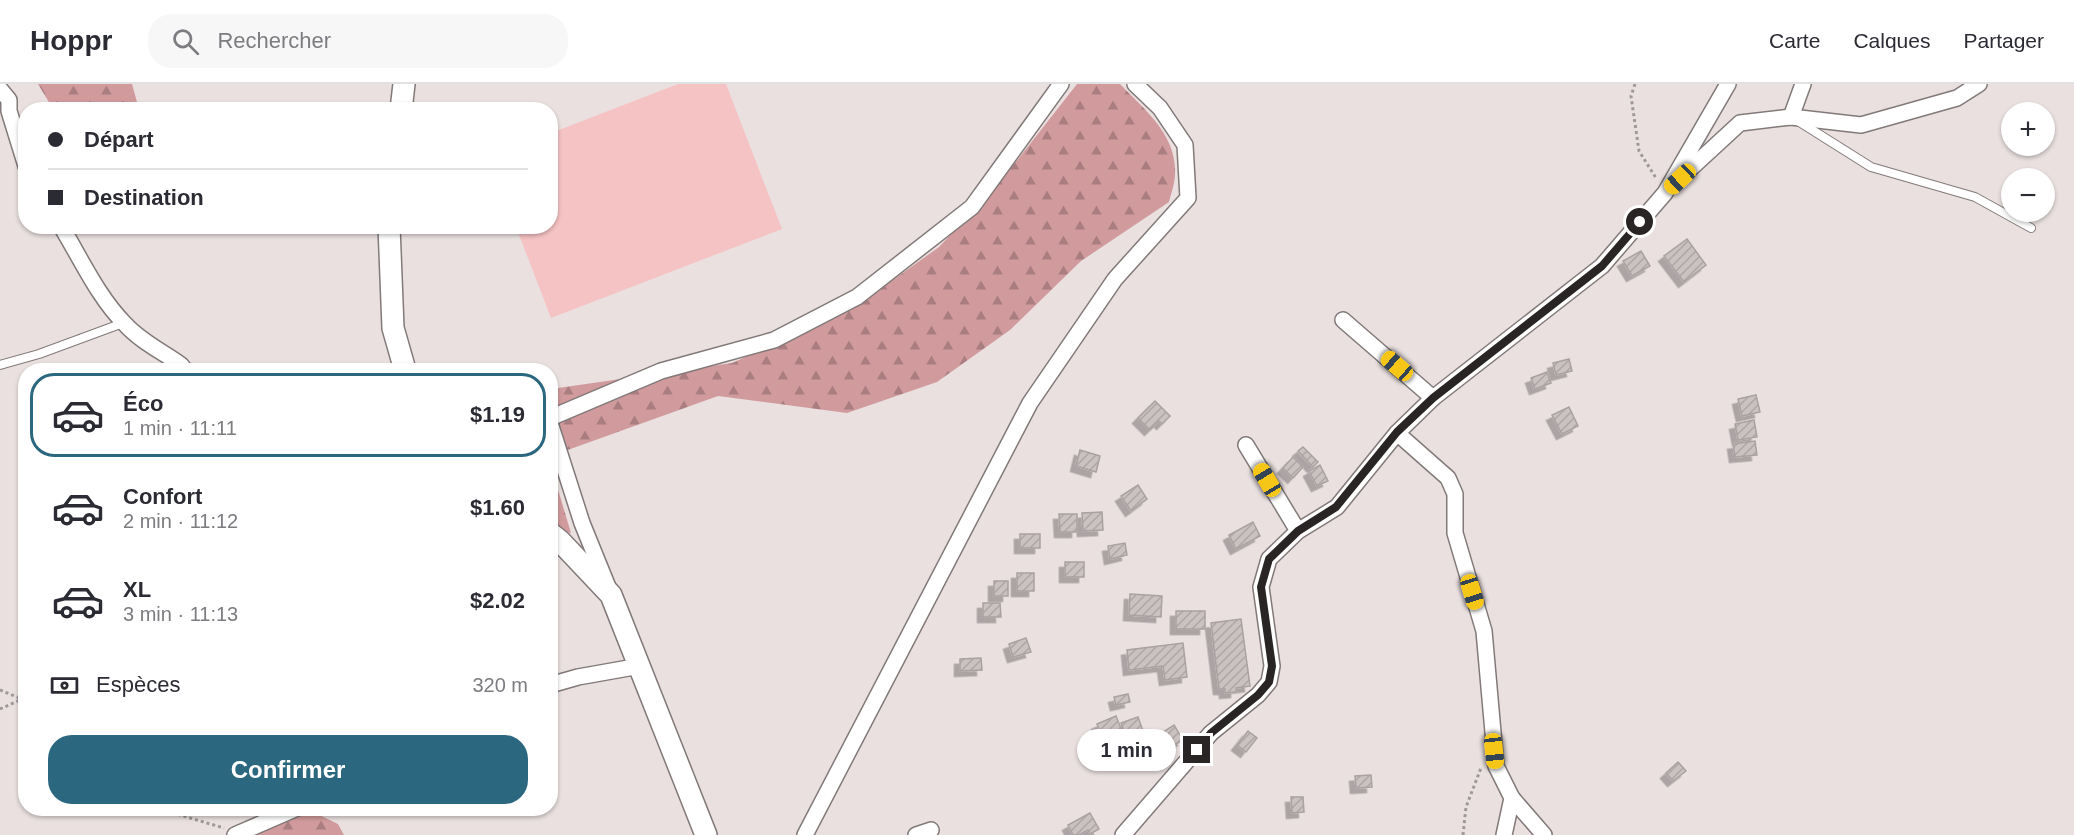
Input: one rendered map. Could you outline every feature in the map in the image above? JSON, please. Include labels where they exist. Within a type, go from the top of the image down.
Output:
[{"type":"street","points":[[401,102],[404,84]]},
{"type":"street","points":[[558,415],[661,371],[774,340],[857,297],[972,207],[1061,84]]},
{"type":"street","points":[[805,835],[1030,403],[1115,279],[1188,198],[1185,145],[1160,108],[1135,84]]},
{"type":"street","points":[[1665,193],[1728,84]]},
{"type":"street","points":[[1791,117],[1803,84]]},
{"type":"street","points":[[1123,835],[1211,733],[1258,695],[1269,682],[1272,666],[1261,587],[1269,559],[1298,531],[1336,507],[1397,432],[1433,398],[1602,266],[1665,193],[1740,123],[1791,117],[1861,125],[1958,98],[1978,84]]},
{"type":"street","points":[[0,89],[9,100],[9,111],[18,140]]},
{"type":"street","points":[[66,234],[99,289],[123,323],[179,363]]},
{"type":"street","points":[[389,234],[393,327],[403,363]]},
{"type":"street","points":[[1343,320],[1433,398]]},
{"type":"street","points":[[1397,432],[1448,478],[1455,494],[1455,533],[1484,631],[1496,766],[1512,798],[1544,835]]},
{"type":"street","points":[[1246,445],[1298,531]]},
{"type":"street","points":[[558,448],[582,523],[706,835]]},
{"type":"street","points":[[558,539],[611,595]]},
{"type":"street","points":[[558,683],[639,666]]},
{"type":"street","points":[[1504,835],[1512,798]]},
{"type":"street","points":[[238,834],[279,816]]},
{"type":"street","points":[[916,835],[931,830]]},
{"type":"lane","points":[[1791,117],[1871,167],[1975,197],[2031,228]]},
{"type":"lane","points":[[0,365],[39,354],[123,323]]},
{"type":"path","points":[[1635,84],[1631,96],[1639,151],[1665,193]]},
{"type":"path","points":[[0,690],[18,697]]},
{"type":"path","points":[[0,709],[18,702]]},
{"type":"path","points":[[1463,835],[1466,807],[1481,767]]},
{"type":"path","points":[[182,816],[238,834]]},
{"type":"green space","points":[[38,84],[132,84],[137,102],[49,102]]},
{"type":"green space","points":[[1077,84],[1120,84],[1158,124],[1171,147],[1174,160],[1175,177],[1169,202],[1081,261],[1010,330],[937,382],[847,413],[718,396],[558,453],[558,388],[732,363],[851,310],[939,247],[1000,182]]},
{"type":"green space","points":[[558,490],[571,533],[558,531]]},
{"type":"green space","points":[[279,816],[321,816],[338,824],[344,835],[235,835]]},
{"type":"shaded area","points":[[678,84],[726,84],[782,229],[551,318],[519,234],[558,234],[558,130]]},
{"type":"building","points":[[1687,239],[1706,265],[1684,282],[1664,256]]},
{"type":"building","points":[[1641,251],[1650,266],[1632,276],[1623,261]]},
{"type":"building","points":[[1569,359],[1572,371],[1556,375],[1553,363]]},
{"type":"building","points":[[1547,372],[1551,383],[1535,389],[1531,378]]},
{"type":"building","points":[[1756,395],[1760,412],[1742,416],[1738,399]]},
{"type":"building","points":[[1155,401],[1170,416],[1162,424],[1159,421],[1150,430],[1138,418]]},
{"type":"building","points":[[1569,407],[1578,426],[1562,434],[1552,415]]},
{"type":"building","points":[[1754,420],[1757,437],[1738,440],[1735,424]]},
{"type":"building","points":[[1755,441],[1757,455],[1735,457],[1733,444]]},
{"type":"building","points":[[1303,447],[1318,462],[1313,467],[1298,451]]},
{"type":"building","points":[[1080,450],[1100,456],[1096,472],[1076,466]]},
{"type":"building","points":[[1293,457],[1303,467],[1293,478],[1283,468]]},
{"type":"building","points":[[1320,465],[1328,481],[1317,486],[1309,471]]},
{"type":"building","points":[[1138,485],[1147,499],[1131,511],[1121,496]]},
{"type":"building","points":[[1102,512],[1103,530],[1083,531],[1082,513]]},
{"type":"building","points":[[1059,514],[1077,514],[1077,532],[1060,532]]},
{"type":"building","points":[[1253,522],[1260,536],[1236,549],[1229,535]]},
{"type":"building","points":[[1020,534],[1040,534],[1040,548],[1020,548]]},
{"type":"building","points":[[1125,543],[1127,555],[1110,559],[1108,546]]},
{"type":"building","points":[[1065,562],[1084,562],[1084,577],[1065,577]]},
{"type":"building","points":[[1017,573],[1034,573],[1034,591],[1017,591]]},
{"type":"building","points":[[994,581],[1008,581],[1008,596],[994,596]]},
{"type":"building","points":[[1130,594],[1162,596],[1161,617],[1129,615]]},
{"type":"building","points":[[983,603],[1000,603],[1001,617],[983,617]]},
{"type":"building","points":[[1176,611],[1205,611],[1205,629],[1176,629]]},
{"type":"building","points":[[1241,619],[1250,686],[1236,688],[1236,692],[1225,693],[1225,689],[1219,689],[1211,623]]},
{"type":"building","points":[[1026,638],[1031,652],[1013,657],[1009,644]]},
{"type":"building","points":[[1183,643],[1187,677],[1165,680],[1163,666],[1129,670],[1127,650]]},
{"type":"building","points":[[981,658],[982,670],[960,671],[960,659]]},
{"type":"building","points":[[1128,694],[1130,702],[1116,705],[1114,697]]},
{"type":"building","points":[[1116,716],[1122,731],[1102,739],[1097,724]]},
{"type":"building","points":[[1138,717],[1143,731],[1139,732],[1141,739],[1128,743],[1121,723]]},
{"type":"building","points":[[1174,725],[1183,740],[1168,749],[1160,734]]},
{"type":"building","points":[[1248,731],[1257,738],[1246,752],[1237,745]]},
{"type":"building","points":[[1678,762],[1686,771],[1673,781],[1666,773]]},
{"type":"building","points":[[1371,775],[1372,787],[1356,788],[1355,776]]},
{"type":"building","points":[[1291,797],[1303,797],[1304,812],[1292,813]]},
{"type":"building","points":[[1090,813],[1099,829],[1090,834],[1088,830],[1079,835],[1073,835],[1068,825]]},
{"type":"route","points":[[1197,750],[1211,733],[1258,695],[1269,682],[1272,666],[1261,587],[1269,559],[1298,531],[1336,507],[1397,432],[1433,398],[1602,266],[1640,222]]}]
